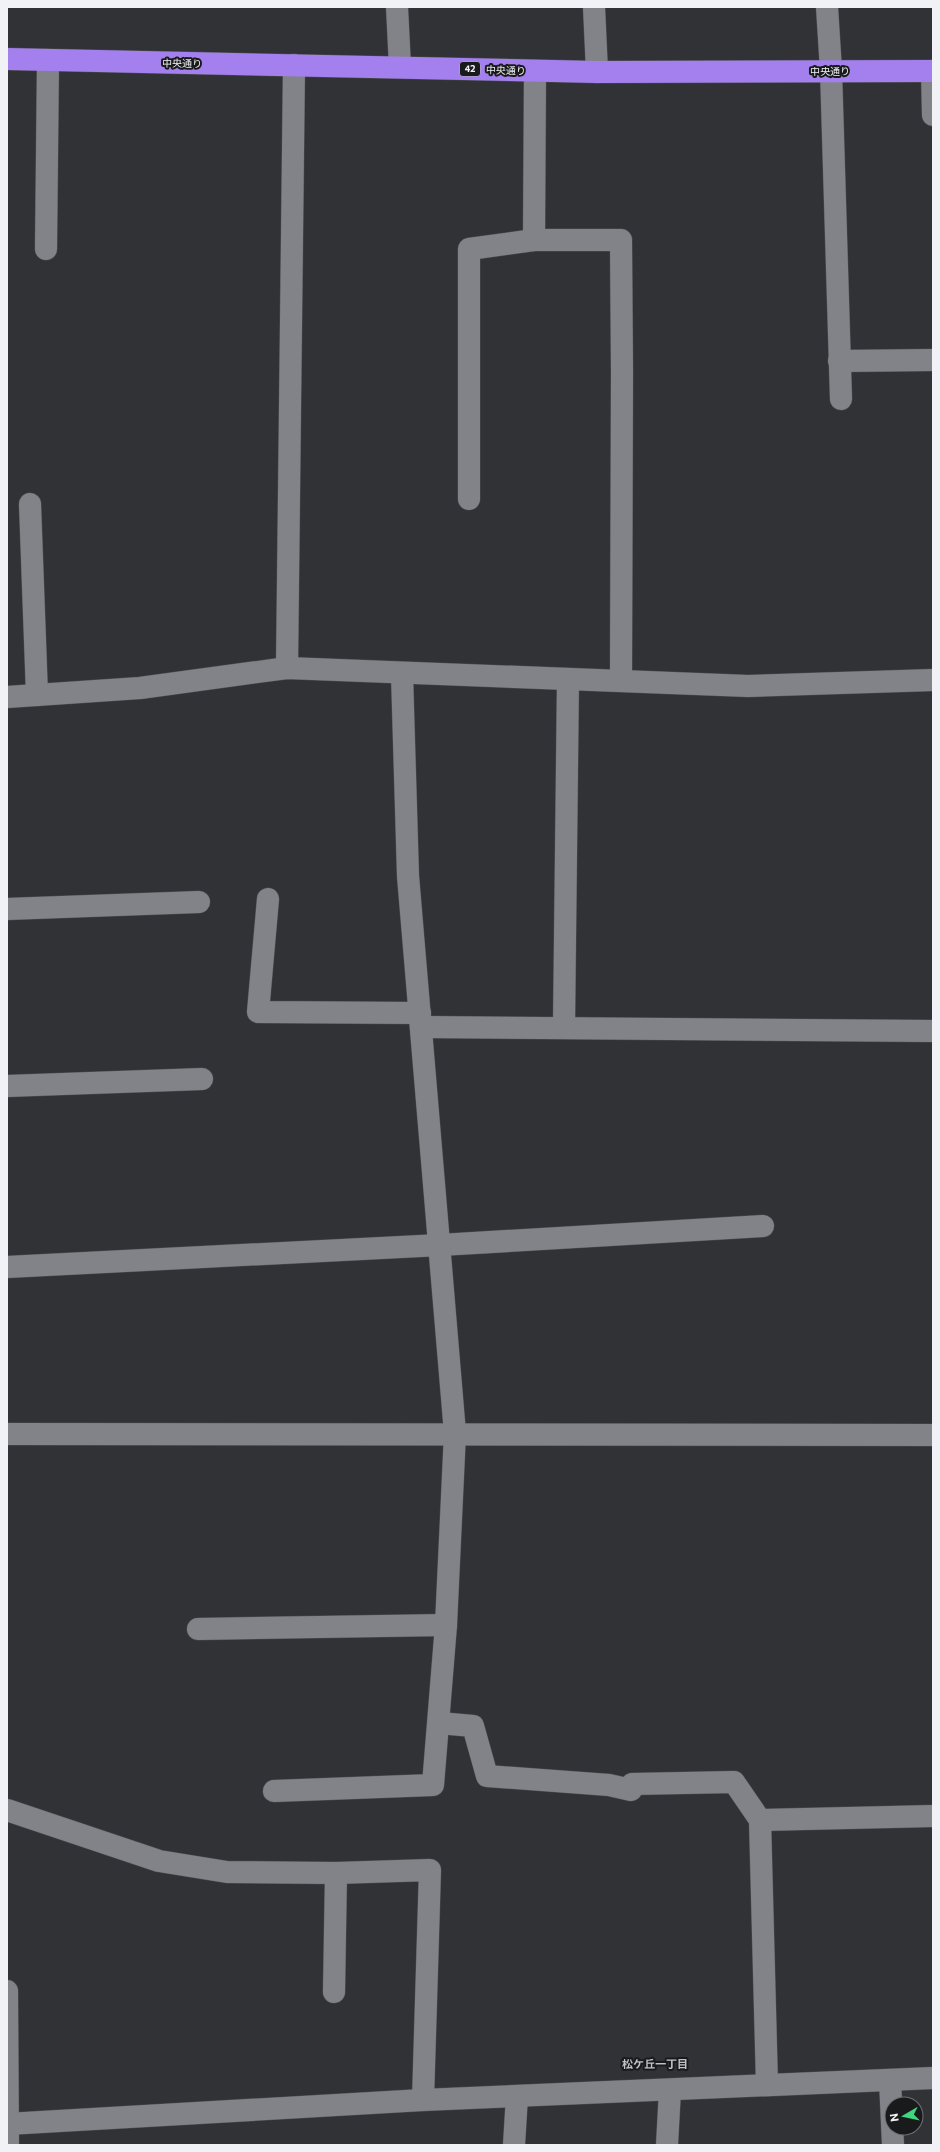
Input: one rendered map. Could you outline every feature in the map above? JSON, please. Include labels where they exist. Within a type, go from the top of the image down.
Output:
[{"type":"highway","name":"中央通り","points":[[7,59],[597,72],[831,70],[932,71]]},
{"type":"street","points":[[397,7],[400,67]]},
{"type":"street","points":[[594,7],[597,72]]},
{"type":"street","points":[[827,7],[831,70],[841,399]]},
{"type":"street","points":[[46,249],[48,60]]},
{"type":"street","points":[[287,668],[294,65]]},
{"type":"street","points":[[534,240],[535,71]]},
{"type":"street","points":[[932,71],[933,115]]},
{"type":"street","points":[[469,499],[469,249],[534,240],[621,240],[621,680]]},
{"type":"street","points":[[839,362],[933,360]]},
{"type":"street","points":[[30,504],[37,695]]},
{"type":"street","points":[[7,697],[140,688],[287,668],[402,674],[621,680],[748,686],[933,680]]},
{"type":"street","points":[[274,1791],[434,1785],[446,1625],[455,1433],[408,876],[402,674]]},
{"type":"street","points":[[564,1027],[568,679]]},
{"type":"street","points":[[268,899],[258,1012],[564,1027],[933,1030]]},
{"type":"street","points":[[7,909],[199,902]]},
{"type":"street","points":[[7,1086],[202,1079]]},
{"type":"street","points":[[7,1267],[440,1245],[763,1226]]},
{"type":"street","points":[[7,1434],[455,1433],[933,1435]]},
{"type":"street","points":[[198,1629],[446,1625]]},
{"type":"street","points":[[439,1723],[473,1726],[487,1776],[632,1787],[734,1782],[760,1820],[767,2085]]},
{"type":"street","points":[[7,1810],[159,1861],[228,1872],[336,1873],[430,1870],[423,2100]]},
{"type":"street","points":[[760,1820],[933,1816]]},
{"type":"street","points":[[334,1992],[336,1873]]},
{"type":"street","points":[[7,1991],[8,2131],[423,2100],[933,2078]]},
{"type":"street","points":[[890,2080],[893,2145]]},
{"type":"street","points":[[667,2145],[670,2090]]},
{"type":"street","points":[[514,2145],[517,2096]]},
{"type":"district","name":"松ケ丘一丁目","points":[[655,2064]]}]
